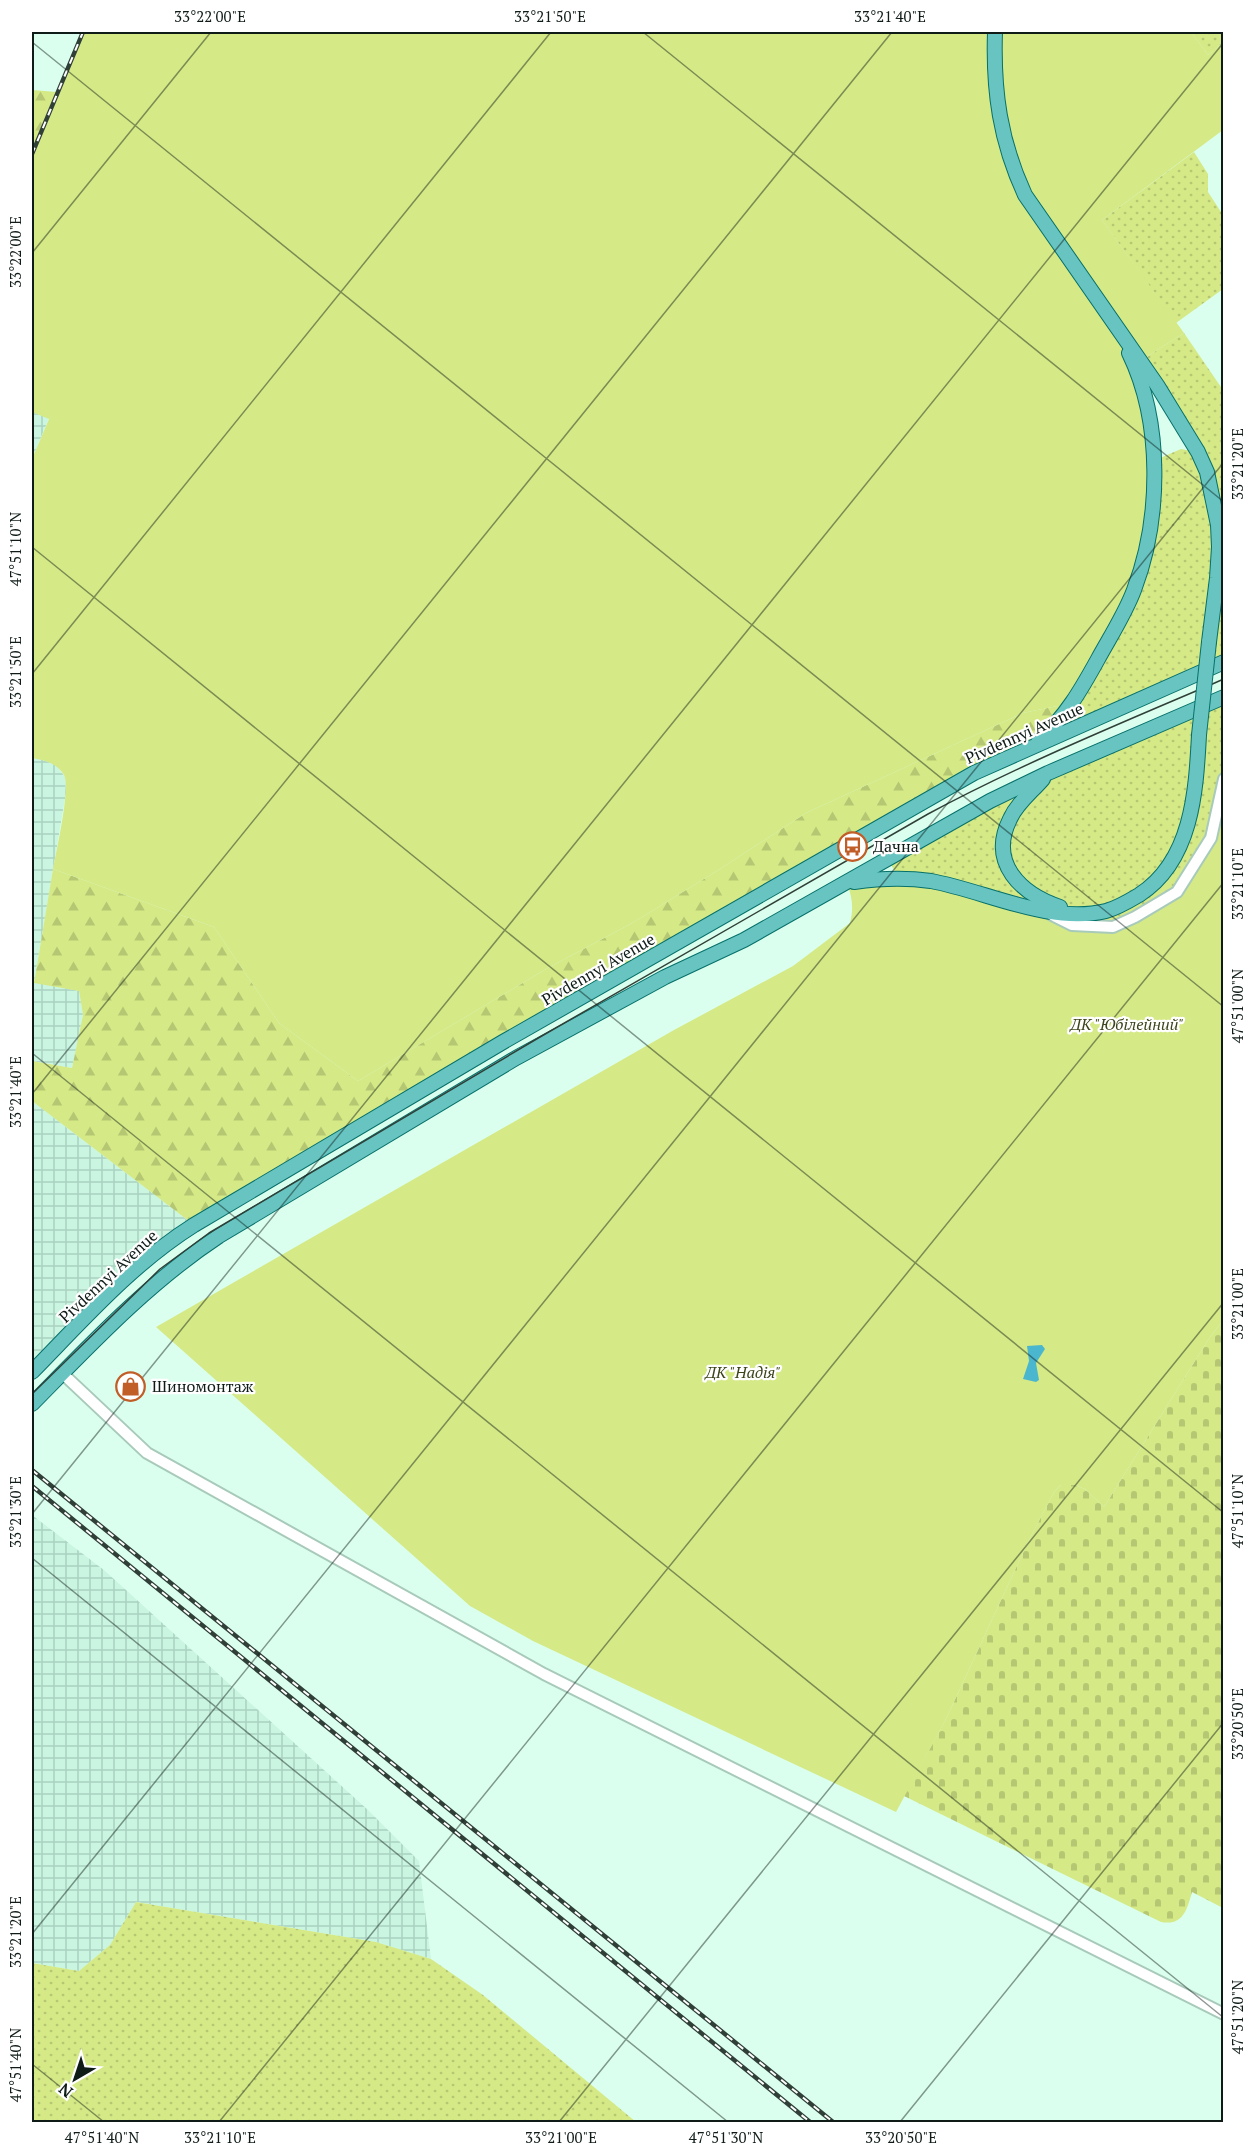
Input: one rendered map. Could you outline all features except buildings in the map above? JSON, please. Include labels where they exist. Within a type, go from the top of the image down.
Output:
[{"type":"main road","points":[[846,883],[898,877],[921,880],[1038,909],[1070,913],[1095,913],[1111,910],[1146,890],[1160,877],[1174,859],[1184,838],[1190,817],[1217,578],[1218,525],[1207,472],[1178,419],[1025,195],[1012,165],[1001,127],[995,81],[995,32]]},
{"type":"main road","points":[[1027,749],[1047,733],[1059,719],[1089,676],[1135,589],[1150,537],[1154,488],[1153,449],[1149,423],[1141,387],[1131,358],[1117,330]]},
{"type":"main road","name":"Pivdennyi Avenue","points":[[32,1372],[121,1282],[153,1253],[194,1225],[503,1042],[974,773],[1224,662]]},
{"type":"main road","points":[[32,1404],[161,1277],[219,1236],[516,1058],[665,977],[744,940],[990,801],[1048,773],[1224,697]]},
{"type":"main road","points":[[1048,773],[1022,801],[1009,820],[1004,836],[1005,858],[1016,881],[1029,893],[1064,908],[1095,913]]},
{"type":"street","points":[[1038,909],[1072,925],[1113,927],[1177,892],[1211,838],[1224,779]]},
{"type":"street","points":[[62,1374],[147,1453],[533,1669],[1224,2014]]},
{"type":"shaded area","points":[[32,412],[49,418],[32,459]]},
{"type":"shaded area","points":[[32,758],[57,766],[65,777],[66,793],[34,982],[79,991],[83,1015],[72,1068],[32,1061]]},
{"type":"shaded area","points":[[32,1101],[194,1225],[32,1372]]},
{"type":"shaded area","points":[[32,1515],[104,1570],[368,1810],[419,1861],[431,1959],[376,1942],[136,1902],[110,1945],[79,1971],[32,1963]]},
{"type":"green space","points":[[83,32],[1191,32],[1208,55],[1223,43],[1223,130],[1102,220],[1184,333],[1140,361],[1131,358],[1153,449],[1144,560],[1072,703],[1023,713],[806,813],[634,922],[546,969],[358,1081],[279,1023],[214,927],[53,869],[60,835],[66,782],[64,775],[54,765],[32,758],[32,459],[49,419],[32,412],[32,154]]},
{"type":"green space","points":[[1191,32],[1223,32],[1223,43],[1208,55]]},
{"type":"green space","points":[[32,90],[57,92],[32,154]]},
{"type":"green space","points":[[1194,152],[1208,174],[1208,192],[1223,215],[1223,289],[1176,323],[1102,220]]},
{"type":"green space","points":[[1184,333],[1223,390],[1223,661],[1047,733],[1153,461],[1181,449],[1197,452],[1140,361]]},
{"type":"green space","points":[[1223,697],[1223,779],[1211,838],[1177,892],[1113,927],[898,877],[888,859],[990,801]]},
{"type":"green space","points":[[1072,703],[1047,733],[194,1225],[32,1101],[32,1061],[72,1068],[83,1015],[79,991],[34,983],[53,869],[214,927],[279,1023],[358,1081],[546,969],[634,922],[806,813],[1023,713]]},
{"type":"green space","name":"ДК \"Надія\"","points":[[1223,779],[1223,1320],[1208,1340],[1104,1507],[1085,1489],[1075,1485],[1061,1485],[1054,1492],[1028,1542],[946,1719],[896,1812],[533,1641],[470,1606],[156,1327],[674,1030],[793,966],[850,923],[852,903],[847,883],[878,878],[1003,900],[1113,927],[1177,892],[1202,852]]},
{"type":"green space","points":[[1223,1320],[1223,1908],[1192,1892],[1183,1915],[1174,1922],[1168,1923],[1161,1922],[904,1796],[946,1719],[1028,1542],[1054,1492],[1061,1485],[1075,1485],[1085,1489],[1104,1507],[1208,1340]]},
{"type":"green space","points":[[136,1902],[376,1942],[431,1959],[483,1995],[636,2122],[32,2122],[32,1963],[79,1971],[110,1945]]},
{"type":"water","points":[[1042,1345],[1045,1349],[1036,1363],[1039,1380],[1036,1382],[1023,1379],[1029,1361],[1027,1346]]},
{"type":"tram line","points":[[32,1394],[160,1269],[209,1233],[540,1037],[928,814],[1037,760],[1224,679]]},
{"type":"railway","points":[[32,154],[83,32]]},
{"type":"railway","points":[[32,1470],[833,2122]]},
{"type":"railway","points":[[32,1486],[810,2122]]},
{"type":"place","name":"Дачна","points":[[852,846]]},
{"type":"place","name":"Шиномонтаж","points":[[131,1386]]},
{"type":"park label","name":"ДК \"Юбілейний\"","points":[[1127,1024]]}]
